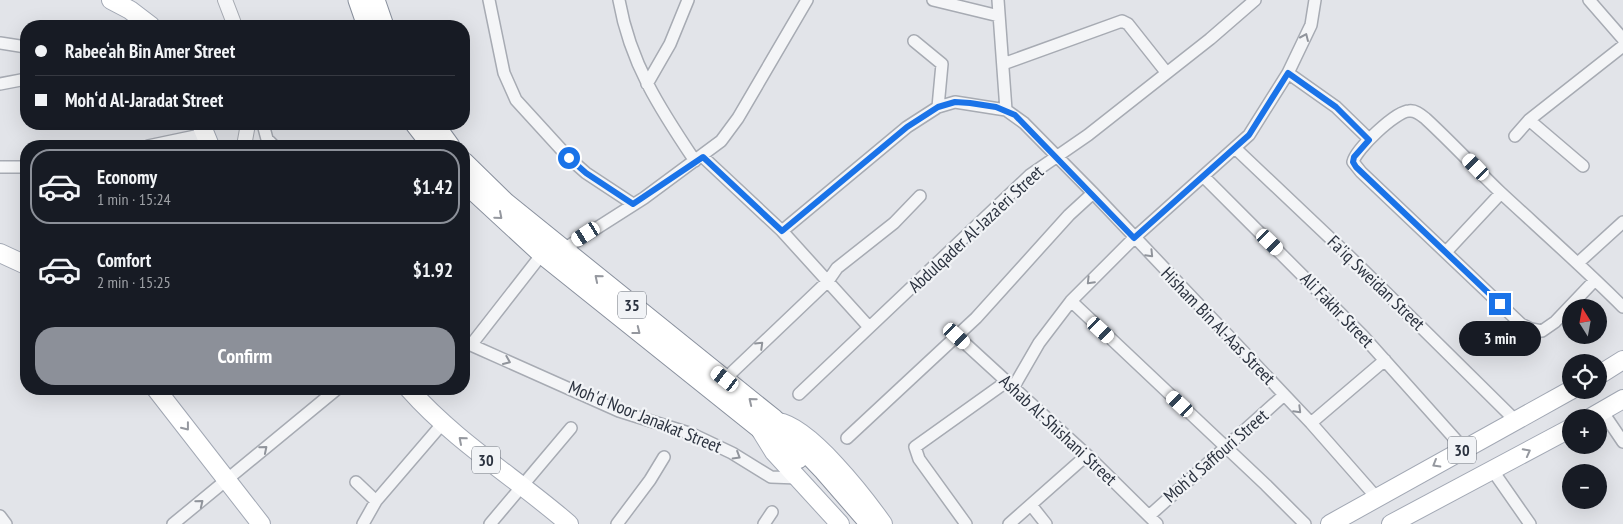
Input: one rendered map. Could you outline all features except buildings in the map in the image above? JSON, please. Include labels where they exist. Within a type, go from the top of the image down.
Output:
[{"type":"highway","points":[[358,0],[365,20]]},
{"type":"highway","points":[[375,0],[382,20]]},
{"type":"highway","points":[[420,130],[427,140]]},
{"type":"highway","name":"35","points":[[470,168],[506,203],[725,379],[768,424],[855,524]]},
{"type":"highway","name":"35","points":[[470,188],[542,254],[768,424],[824,471],[870,524]]},
{"type":"main road","points":[[111,0],[130,10],[143,20]]},
{"type":"main road","points":[[0,253],[20,261]]},
{"type":"main road","points":[[1607,370],[1623,360]]},
{"type":"main road","points":[[162,395],[261,524]]},
{"type":"main road","name":"30","points":[[415,395],[443,423],[569,524]]},
{"type":"main road","name":"30","points":[[1330,524],[1562,395]]},
{"type":"main road","points":[[1605,409],[1623,399]]},
{"type":"main road","points":[[840,524],[774,452],[768,424],[790,425],[810,441],[832,462],[884,524]]},
{"type":"main road","name":"30","points":[[1391,524],[1562,433]]},
{"type":"street","points":[[225,0],[232,20]]},
{"type":"street","points":[[489,0],[506,81],[516,100],[569,158],[586,173],[633,204]]},
{"type":"street","points":[[619,0],[630,46],[646,84],[657,104],[699,159],[782,231],[869,327]]},
{"type":"street","points":[[646,84],[670,44],[688,0]]},
{"type":"street","points":[[564,249],[699,159],[721,141],[735,123],[806,0]]},
{"type":"street","points":[[933,0],[999,16]]},
{"type":"street","points":[[782,231],[907,127],[938,107],[955,102],[1006,110],[998,0]]},
{"type":"street","name":"Abdulqader Al-Jaza‘eri Street","points":[[799,394],[1009,194],[1056,156],[1088,135],[1210,39],[1255,0]]},
{"type":"street","points":[[966,524],[919,459],[915,447],[1009,385],[1071,301],[1134,238],[1235,148],[1261,118],[1288,73],[1310,25],[1315,0]]},
{"type":"street","points":[[1589,0],[1623,39]]},
{"type":"street","points":[[1003,64],[1122,21],[1128,24],[1166,72]]},
{"type":"street","points":[[914,41],[942,64],[938,107]]},
{"type":"street","points":[[0,43],[20,46]]},
{"type":"street","points":[[1515,136],[1530,120],[1623,46]]},
{"type":"street","points":[[1288,73],[1336,107],[1369,140]]},
{"type":"street","points":[[0,84],[20,80]]},
{"type":"street","name":"Hisham Bin Al-Aas Street","points":[[1006,110],[1024,123],[1093,193],[1311,423],[1377,498]]},
{"type":"street","points":[[1596,280],[1556,322],[1542,331],[1536,331],[1521,324],[1392,203],[1353,162],[1354,157],[1369,140],[1402,112],[1416,112],[1441,132],[1502,193],[1578,263],[1596,280],[1623,307]]},
{"type":"street","points":[[1530,120],[1583,166]]},
{"type":"street","points":[[179,140],[205,135]]},
{"type":"street","name":"Fa'iq Sweidan Street","points":[[1235,148],[1342,249],[1515,420]]},
{"type":"street","points":[[0,167],[20,167]]},
{"type":"street","name":"Ali Fakhr Street","points":[[1204,177],[1291,262],[1385,360],[1464,449]]},
{"type":"street","points":[[847,438],[957,336],[1070,215],[1093,193]]},
{"type":"street","points":[[1446,252],[1502,193]]},
{"type":"street","points":[[725,379],[828,281],[837,268],[894,224],[920,196]]},
{"type":"street","points":[[1578,263],[1623,222]]},
{"type":"street","points":[[470,337],[542,254]]},
{"type":"street","points":[[1071,301],[1305,524]]},
{"type":"street","name":"Ashab Al-Shishani Street","points":[[957,336],[1087,455],[1157,524]]},
{"type":"street","name":"Moh'd Noor Janakat Street","points":[[470,344],[619,411],[692,434],[732,453],[771,477],[799,478]]},
{"type":"street","points":[[1311,423],[1385,360]]},
{"type":"street","points":[[173,524],[330,395]]},
{"type":"street","name":"Moh‘d Saffouri Street","points":[[1149,516],[1284,395]]},
{"type":"street","points":[[364,524],[376,501],[443,423]]},
{"type":"street","points":[[1607,425],[1623,442]]},
{"type":"street","points":[[490,524],[571,428]]},
{"type":"street","points":[[1009,524],[1087,455]]},
{"type":"street","points":[[617,524],[664,458]]},
{"type":"street","points":[[1493,471],[1530,524]]},
{"type":"street","points":[[356,482],[376,501]]},
{"type":"street","points":[[1030,505],[1046,524]]},
{"type":"street","points":[[764,524],[772,512]]},
{"type":"street","points":[[0,516],[6,524]]},
{"type":"route","points":[[569,158],[586,173],[633,204],[703,157],[782,231],[814,206],[881,147],[923,116],[946,103],[970,103],[996,107],[1015,115],[1093,193],[1134,238],[1249,135],[1288,73],[1336,107],[1369,140],[1354,157],[1353,162],[1356,167],[1500,304]]}]
